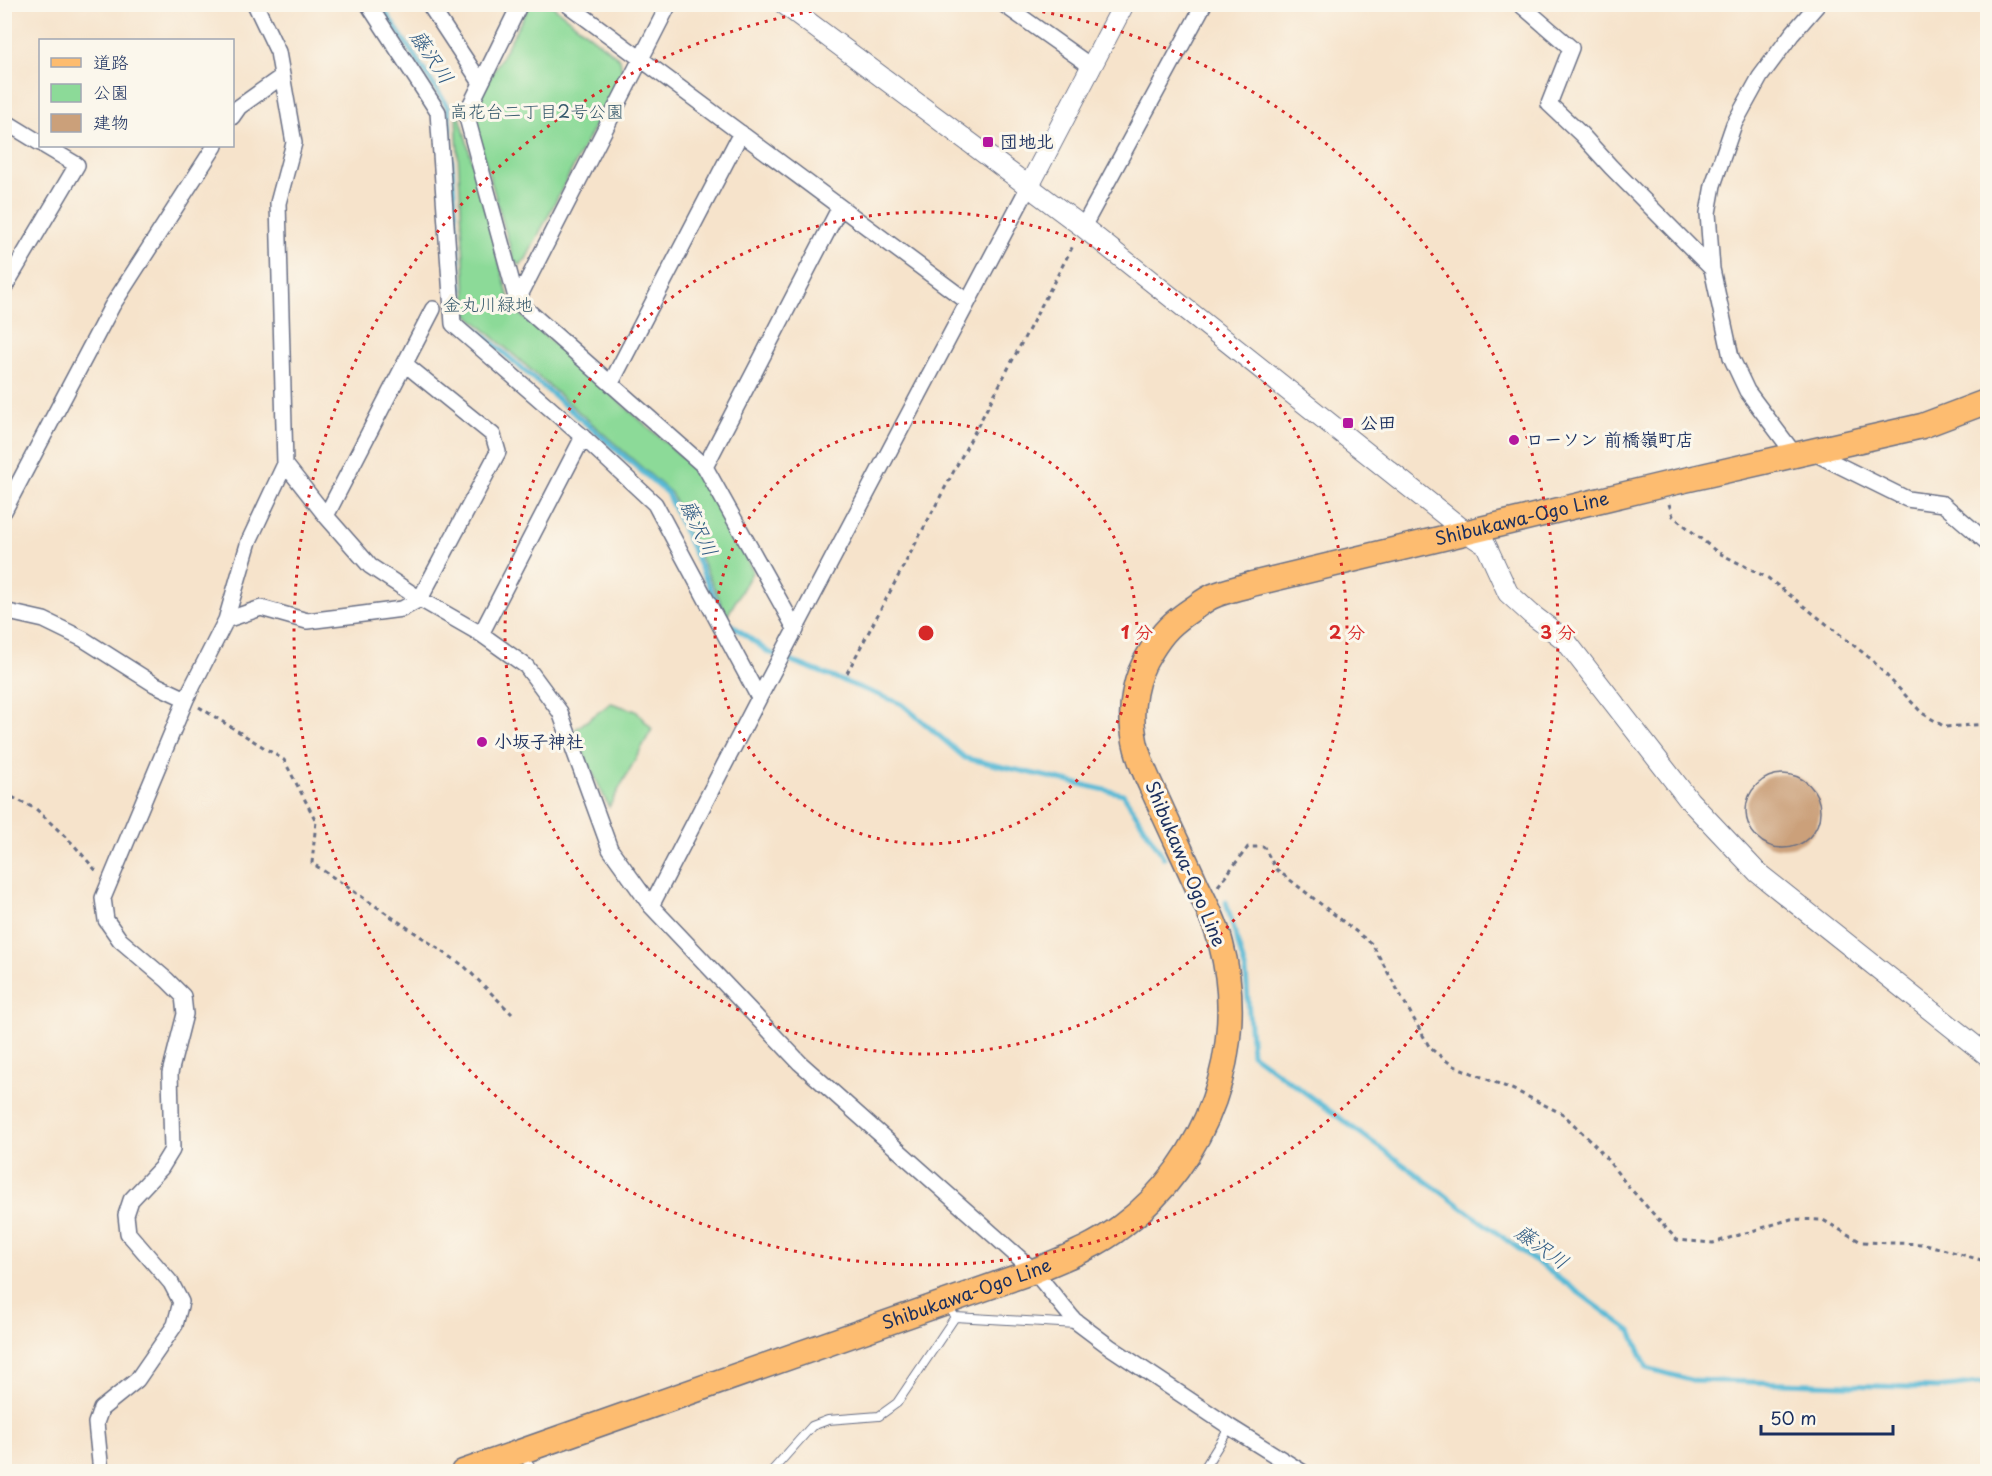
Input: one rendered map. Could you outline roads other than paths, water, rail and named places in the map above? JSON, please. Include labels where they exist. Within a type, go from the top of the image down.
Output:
[{"type":"main road","name":"Shibukawa-Ogo Line","points":[[463,1472],[951,1309],[1088,1249],[1122,1227],[1146,1206],[1180,1169],[1207,1120],[1225,1068],[1230,1014],[1227,968],[1221,942],[1151,785],[1133,734],[1134,691],[1144,661],[1157,640],[1171,624],[1211,597],[1252,584],[1663,485],[1922,426],[1988,400]]},
{"type":"street","points":[[101,1472],[96,1423],[101,1409],[137,1380],[176,1325],[181,1302],[171,1283],[128,1233],[126,1215],[131,1200],[161,1168],[172,1150],[170,1072],[185,1014],[183,996],[168,980],[120,940],[106,920],[103,898],[186,699],[226,620],[249,541],[285,464],[278,202],[294,143],[278,52],[255,4]]},
{"type":"street","points":[[368,4],[438,112],[453,324],[583,437],[655,504],[759,698]]},
{"type":"street","points":[[429,4],[481,83]]},
{"type":"street","points":[[520,4],[466,114],[517,301],[705,467],[796,630]]},
{"type":"street","points":[[567,4],[968,302]]},
{"type":"street","points":[[517,301],[643,59],[669,4]]},
{"type":"street","points":[[784,4],[1083,227],[1466,532],[1486,545],[1508,593],[1565,640],[1689,800],[1758,873],[1988,1056]]},
{"type":"street","points":[[1003,4],[1092,67]]},
{"type":"street","points":[[651,906],[1124,4]]},
{"type":"street","points":[[1083,227],[1204,4]]},
{"type":"street","points":[[1521,4],[1571,48],[1549,104],[1712,268]]},
{"type":"street","points":[[1818,4],[1760,77],[1734,124],[1713,185],[1708,213],[1712,268],[1731,357],[1747,391],[1803,453],[1907,499],[1943,504],[1988,543]]},
{"type":"street","points":[[234,114],[239,107],[281,77]]},
{"type":"street","points":[[4,121],[39,142]]},
{"type":"street","points":[[611,383],[741,133]]},
{"type":"street","points":[[4,288],[77,165],[47,147]]},
{"type":"street","points":[[4,511],[112,306],[214,147]]},
{"type":"street","points":[[705,467],[840,207]]},
{"type":"street","points":[[326,516],[433,309]]},
{"type":"street","points":[[226,620],[261,608],[307,621],[402,609],[420,599],[498,452],[493,435],[405,363]]},
{"type":"street","points":[[481,634],[583,437]]},
{"type":"street","points":[[285,464],[370,566],[420,599],[481,634],[526,666],[560,712],[610,849],[651,906],[800,1063],[1034,1271],[1079,1324],[1110,1347],[1302,1472]]},
{"type":"street","points":[[4,611],[44,620],[83,639],[154,684],[186,699]]},
{"type":"lane","points":[[771,1472],[812,1426],[828,1420],[879,1416],[897,1403],[951,1309],[1079,1324]]},
{"type":"lane","points":[[1202,1472],[1230,1426]]},
{"type":"lane","points":[[519,1452],[535,1472]]},
{"type":"waterway","name":"藤沢川","points":[[380,4],[448,107],[462,317],[667,493],[724,619],[768,652],[902,704],[965,758],[1123,794],[1164,858]]},
{"type":"waterway","name":"藤沢川","points":[[1226,902],[1246,972],[1252,1054],[1631,1331],[1647,1368],[1690,1380],[1937,1388],[1988,1382]]},
{"type":"place","name":"団地北","points":[[988,142]]},
{"type":"place","name":"公田","points":[[1348,423]]},
{"type":"place","name":"ローソン 前橋嶺町店","points":[[1514,440]]},
{"type":"place","name":"小坂子神社","points":[[482,742]]},
{"type":"park label","name":"高花台二丁目2号公園","points":[[537,112]]},
{"type":"park label","name":"金丸川緑地","points":[[488,305]]}]
